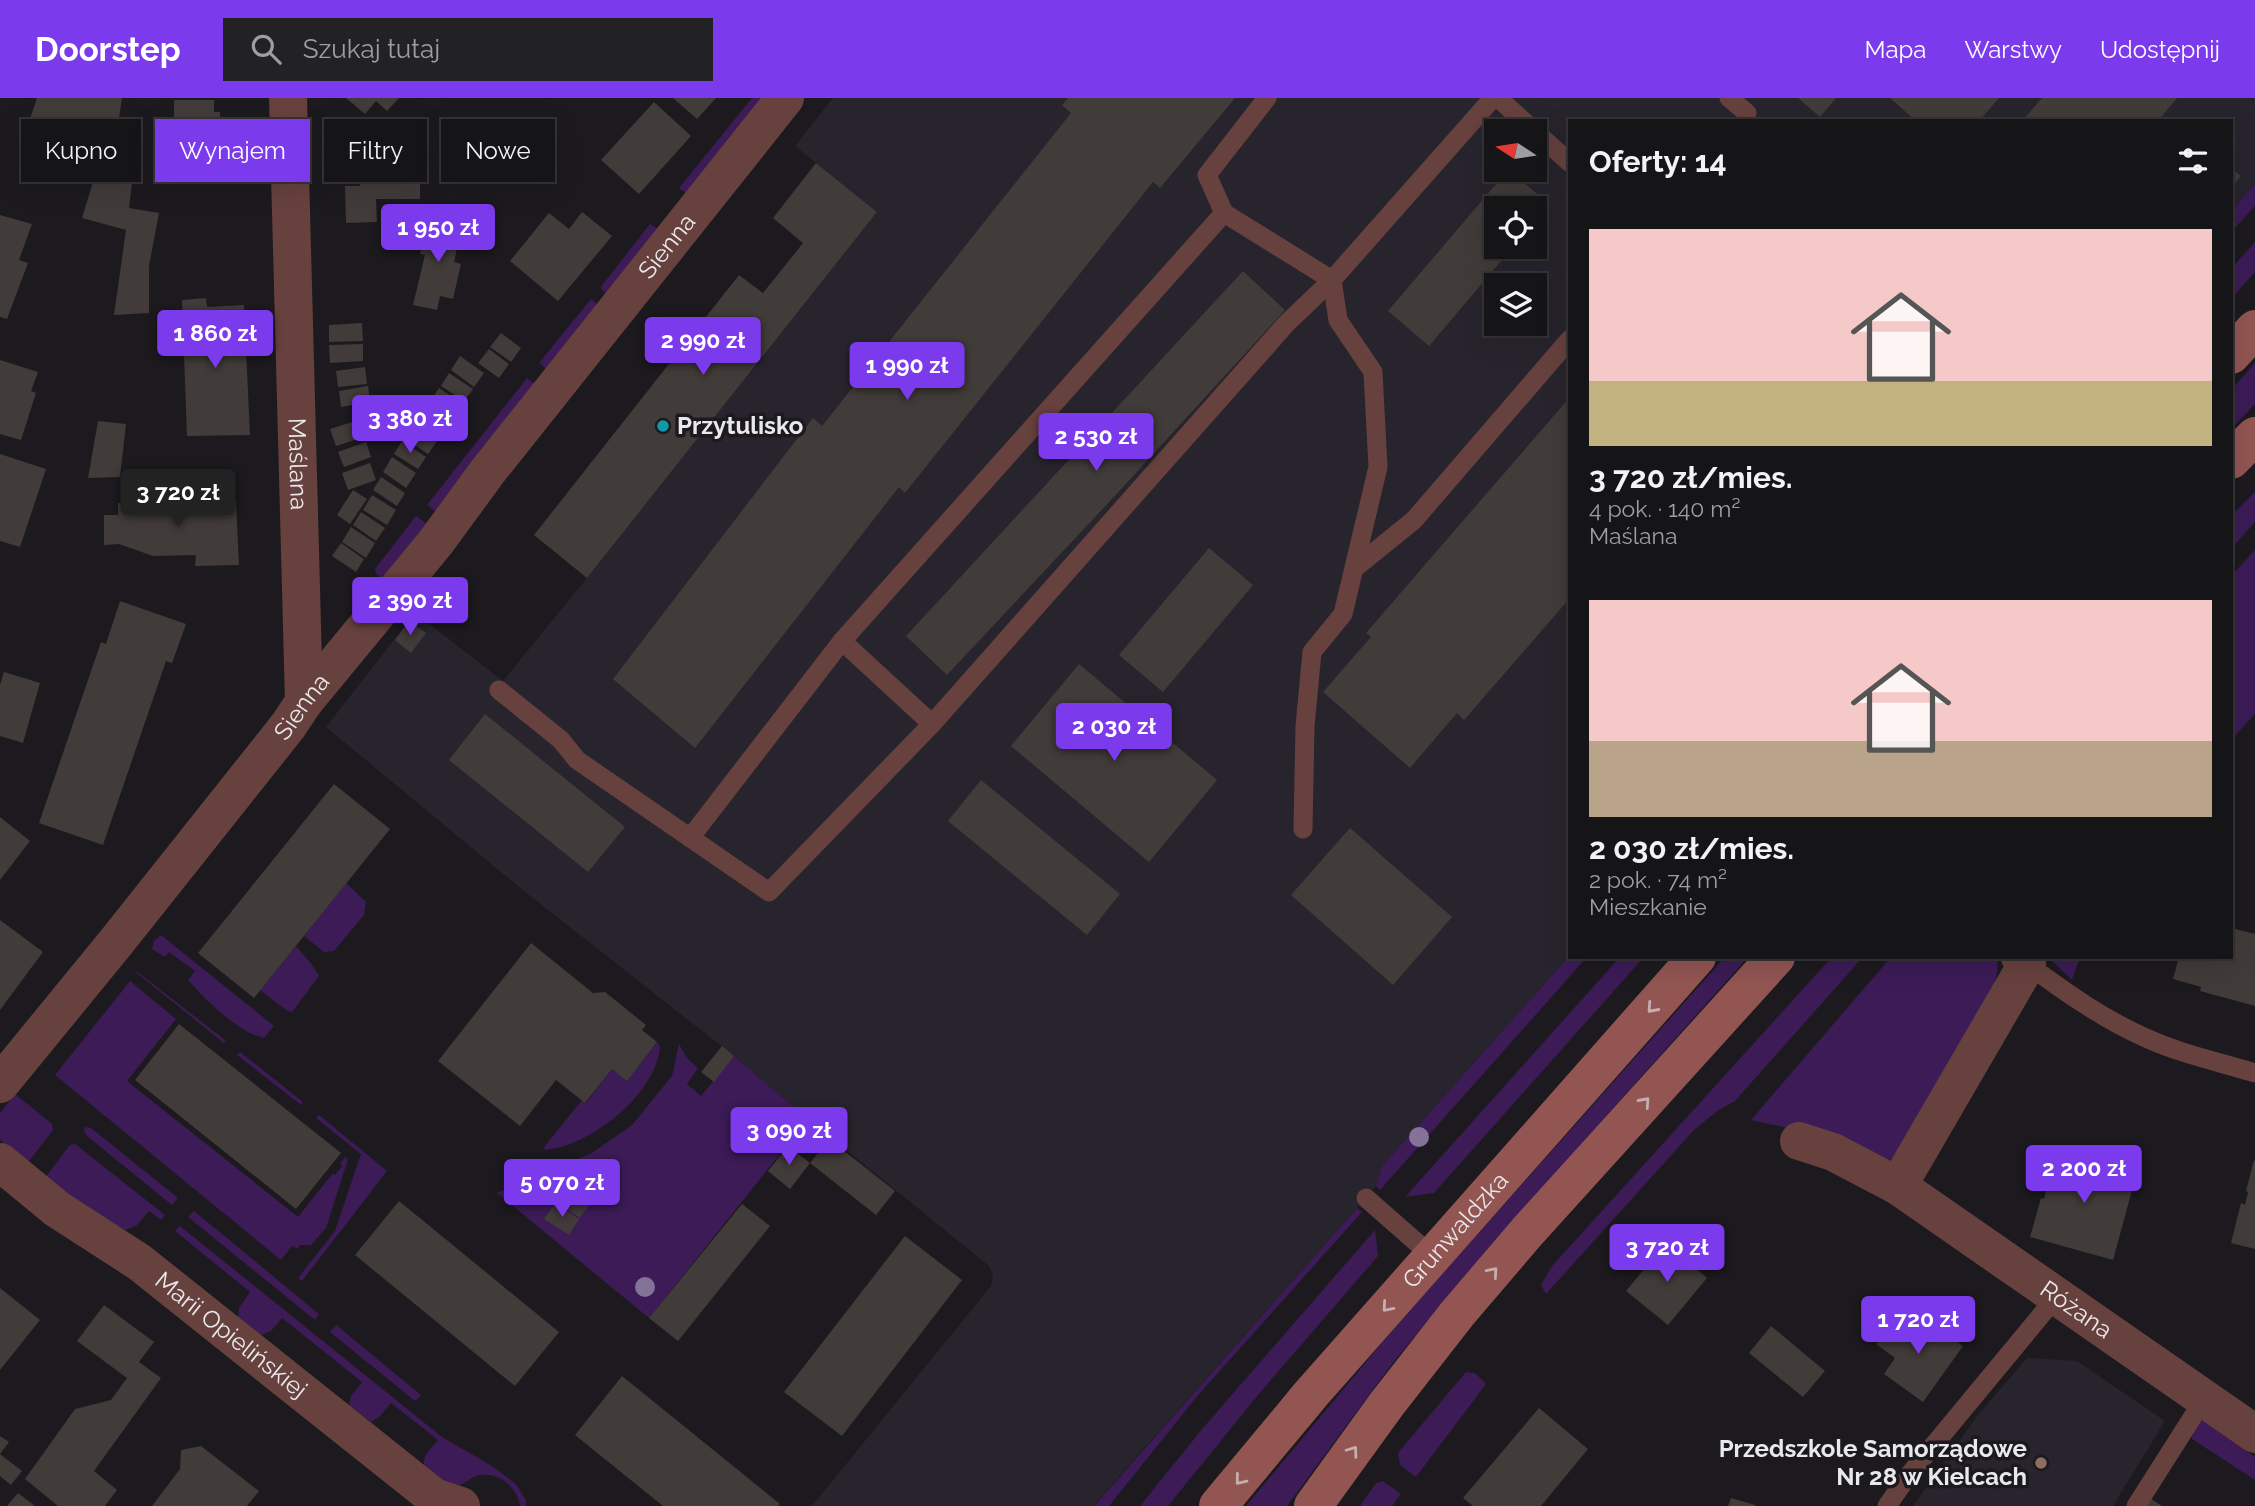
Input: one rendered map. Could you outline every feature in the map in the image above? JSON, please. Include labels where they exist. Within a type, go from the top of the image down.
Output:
[{"type":"main road","points":[[2233,353],[2255,329]]},
{"type":"main road","points":[[2233,458],[2255,436]]},
{"type":"main road","name":"Grunwaldzka","points":[[1218,1506],[1311,1394],[1695,959]]},
{"type":"main road","points":[[1313,1506],[1386,1405],[1457,1314],[1527,1232],[1774,959]]},
{"type":"street","name":"Maślana","points":[[288,98],[304,702]]},
{"type":"street","name":"Sienna","points":[[0,1083],[134,920],[288,726],[304,702],[436,542],[496,461],[786,98]]},
{"type":"street","points":[[1898,1185],[2024,960]]},
{"type":"street","name":"Różana","points":[[1799,1141],[1833,1152],[1898,1185],[2255,1434]]},
{"type":"street","name":"Marii Opielińskiej","points":[[0,1162],[57,1209],[139,1262],[434,1497],[461,1506]]},
{"type":"lane","points":[[1267,98],[1207,175],[1224,213],[1332,280],[1338,320],[1373,372],[1378,467],[1343,614],[1312,652],[1306,726],[1303,829]]},
{"type":"lane","points":[[499,690],[561,740],[577,760],[769,892],[932,724],[1286,324],[1332,280],[1495,98],[1568,161]]},
{"type":"lane","points":[[1729,98],[1746,113]]},
{"type":"lane","points":[[690,838],[842,640],[1224,213]]},
{"type":"lane","points":[[1356,566],[1414,520],[1568,341]]},
{"type":"lane","points":[[842,640],[932,724]]},
{"type":"lane","points":[[2024,960],[2075,999],[2148,1039],[2255,1073]]},
{"type":"lane","points":[[1366,1198],[1433,1256]]},
{"type":"lane","points":[[1887,1506],[1908,1476],[2057,1296]]},
{"type":"lane","points":[[2136,1506],[2204,1399]]},
{"type":"shaded area","points":[[752,98],[768,98],[690,196],[679,188]]},
{"type":"shaded area","points":[[833,98],[2255,98],[2255,184],[2233,209],[2233,119],[1568,119],[1568,957],[1382,1166],[1376,1186],[1366,1198],[1093,1506],[812,1506],[991,1286],[993,1275],[989,1266],[734,1056],[524,891],[326,727],[415,613],[503,681],[877,212],[795,146]]},
{"type":"shaded area","points":[[2255,184],[2255,206],[2233,230],[2233,209]]},
{"type":"shaded area","points":[[650,224],[661,231],[609,296],[600,288]]},
{"type":"shaded area","points":[[2255,242],[2255,272],[2233,297],[2233,267]]},
{"type":"shaded area","points":[[591,299],[601,307],[549,371],[539,363]]},
{"type":"shaded area","points":[[2255,363],[2255,404],[2233,427],[2233,388]]},
{"type":"shaded area","points":[[527,378],[537,386],[436,512],[427,505]]},
{"type":"shaded area","points":[[2255,492],[2255,522],[2233,547],[2233,514]]},
{"type":"shaded area","points":[[416,516],[427,524],[382,579],[375,569]]},
{"type":"shaded area","points":[[2255,550],[2255,714],[2233,738],[2233,574]]},
{"type":"shaded area","points":[[346,883],[366,902],[364,915],[334,951],[324,952],[304,936]]},
{"type":"shaded area","points":[[161,935],[274,1026],[264,1038],[240,1027],[209,1002],[188,980],[195,971],[169,952],[165,957],[152,949],[154,941]]},
{"type":"shaded area","points":[[296,946],[319,976],[292,1012],[260,990]]},
{"type":"shaded area","points":[[1568,957],[1585,959],[1380,1190],[1376,1186],[1382,1166]]},
{"type":"shaded area","points":[[1618,959],[1642,959],[1434,1193],[1405,1197]]},
{"type":"shaded area","points":[[1723,959],[1746,959],[1492,1244],[1395,1360],[1287,1506],[1246,1506],[1402,1319]]},
{"type":"shaded area","points":[[1830,959],[1861,959],[1735,1101],[1717,1111],[1694,1130],[1546,1294],[1541,1285],[1552,1266]]},
{"type":"shaded area","points":[[1889,959],[1998,959],[1992,995],[1900,1154],[1890,1160],[1825,1136],[1751,1120]]},
{"type":"shaded area","points":[[2050,959],[2079,959],[2072,980]]},
{"type":"shaded area","points":[[133,970],[139,973],[226,1041],[224,1043]]},
{"type":"shaded area","points":[[130,981],[176,1019],[127,1081],[298,1217],[333,1173],[335,1175],[345,1157],[348,1159],[326,1228],[311,1245],[300,1245],[298,1249],[292,1246],[281,1260],[55,1075]]},
{"type":"shaded area","points":[[657,1042],[660,1047],[656,1065],[647,1082],[618,1115],[581,1139],[562,1147],[544,1150],[582,1100],[586,1103],[612,1069],[627,1080]]},
{"type":"shaded area","points":[[679,1044],[687,1058],[698,1068],[687,1084],[701,1096],[734,1056],[808,1119],[649,1318],[497,1193],[592,1153],[632,1125],[672,1076]]},
{"type":"shaded area","points":[[240,1052],[303,1102],[301,1105],[237,1055]]},
{"type":"shaded area","points":[[15,1094],[52,1124],[53,1130],[26,1165],[6,1148],[0,1139],[0,1113]]},
{"type":"shaded area","points":[[319,1115],[387,1171],[302,1281],[298,1278],[335,1231],[361,1154],[316,1118]]},
{"type":"shaded area","points":[[85,1127],[91,1128],[178,1198],[172,1205],[87,1136]]},
{"type":"shaded area","points":[[75,1144],[165,1215],[161,1220],[149,1211],[136,1226],[125,1230],[73,1200],[44,1179],[70,1145]]},
{"type":"shaded area","points":[[1357,1208],[1362,1212],[1199,1394],[1109,1506],[1094,1506]]},
{"type":"shaded area","points":[[194,1211],[319,1314],[315,1320],[188,1217]]},
{"type":"shaded area","points":[[180,1226],[442,1437],[492,1466],[516,1484],[526,1500],[526,1506],[520,1506],[515,1492],[505,1481],[491,1475],[476,1476],[457,1485],[433,1477],[424,1463],[427,1453],[438,1440],[391,1403],[371,1422],[349,1405],[351,1396],[362,1382],[282,1318],[271,1331],[262,1335],[238,1319],[239,1308],[250,1292],[175,1231]]},
{"type":"shaded area","points":[[1375,1230],[1378,1256],[1258,1395],[1168,1506],[1140,1506],[1203,1428]]},
{"type":"shaded area","points":[[336,1325],[421,1395],[415,1401],[330,1332]]},
{"type":"shaded area","name":"Przedszkole Samorządowe Nr 28 w Kielcach","points":[[2027,1358],[2077,1361],[2165,1421],[2113,1506],[1913,1506],[1977,1416]]},
{"type":"shaded area","points":[[1466,1372],[1475,1373],[1486,1384],[1416,1477],[1400,1465],[1398,1453]]},
{"type":"shaded area","points":[[2201,1419],[2255,1457],[2255,1480],[2192,1439],[2193,1429]]},
{"type":"shaded area","points":[[1383,1481],[1401,1494],[1392,1506],[1360,1506],[1376,1483]]},
{"type":"building","points":[[37,98],[122,98],[119,119],[30,119]]},
{"type":"building","points":[[346,98],[399,98],[387,111],[376,101],[365,114]]},
{"type":"building","points":[[673,98],[716,98],[697,119]]},
{"type":"building","points":[[1068,98],[1235,98],[1160,188],[1153,182],[905,493],[899,487],[695,748],[613,679],[813,418],[822,426],[1071,113],[1062,105]]},
{"type":"building","points":[[1798,98],[1836,98],[1820,117]]},
{"type":"building","points":[[1890,98],[1999,98],[1981,119],[1914,119]]},
{"type":"building","points":[[2042,98],[2177,98],[2160,119],[2024,119]]},
{"type":"building","points":[[174,100],[214,100],[214,112],[220,112],[220,119],[174,119]]},
{"type":"building","points":[[654,102],[691,136],[639,194],[601,160]]},
{"type":"building","name":"Przytulisko","points":[[816,163],[877,212],[587,578],[534,535],[739,275],[763,293],[803,243],[773,218]]},
{"type":"building","points":[[2233,170],[2241,176],[2233,185]]},
{"type":"building","points":[[93,182],[132,182],[129,208],[159,213],[149,266],[149,313],[114,315],[126,230],[82,218]]},
{"type":"building","points":[[360,182],[420,182],[420,199],[376,199],[377,222],[346,223],[345,186],[360,186]]},
{"type":"building","points":[[1498,182],[1523,182],[1540,196],[1486,196]]},
{"type":"building","points":[[1484,198],[1484,259],[1503,259],[1491,273],[1484,273],[1484,281],[1429,346],[1388,311]]},
{"type":"building","points":[[582,212],[612,236],[558,301],[510,261],[549,213],[569,229]]},
{"type":"building","points":[[0,215],[32,224],[19,260],[28,263],[7,319],[0,317]]},
{"type":"building","points":[[429,218],[462,226],[454,262],[461,264],[453,299],[440,296],[437,310],[413,305],[425,255],[420,254]]},
{"type":"building","points":[[1243,271],[1285,310],[947,675],[906,636]]},
{"type":"building","points":[[206,298],[207,307],[244,305],[250,435],[187,436],[182,300]]},
{"type":"building","points":[[362,323],[363,341],[329,342],[329,325]]},
{"type":"building","points":[[501,333],[521,348],[511,362],[490,347]]},
{"type":"building","points":[[363,344],[363,361],[330,363],[329,345]]},
{"type":"building","points":[[489,349],[509,364],[499,378],[478,363]]},
{"type":"building","points":[[460,356],[484,373],[474,387],[451,370]]},
{"type":"building","points":[[0,360],[38,372],[31,391],[36,393],[21,440],[0,434]]},
{"type":"building","points":[[365,367],[367,384],[338,387],[336,371]]},
{"type":"building","points":[[449,373],[473,389],[464,401],[441,386]]},
{"type":"building","points":[[368,386],[370,402],[341,407],[339,391]]},
{"type":"building","points":[[439,388],[463,404],[451,422],[427,406]]},
{"type":"building","points":[[1568,399],[1568,600],[1464,720],[1457,713],[1410,768],[1323,692],[1371,637],[1366,633]]},
{"type":"building","points":[[424,408],[448,424],[439,437],[415,421]]},
{"type":"building","points":[[359,420],[364,437],[336,446],[330,429]]},
{"type":"building","points":[[98,421],[126,424],[120,477],[88,478]]},
{"type":"building","points":[[414,424],[438,440],[428,454],[404,438]]},
{"type":"building","points":[[402,441],[426,457],[418,469],[394,454]]},
{"type":"building","points":[[366,442],[371,457],[344,467],[338,452]]},
{"type":"building","points":[[0,454],[46,469],[20,547],[0,541]]},
{"type":"building","points":[[392,457],[416,473],[406,488],[383,472]]},
{"type":"building","points":[[370,463],[376,480],[348,490],[342,473]]},
{"type":"building","points":[[381,477],[405,493],[397,506],[373,490]]},
{"type":"building","points":[[353,490],[367,499],[350,524],[337,515]]},
{"type":"building","points":[[200,493],[220,493],[220,502],[236,502],[239,565],[195,566],[196,555],[153,556],[119,544],[104,545],[104,515],[118,515],[118,503],[200,499]]},
{"type":"building","points":[[372,495],[396,510],[387,525],[363,510]]},
{"type":"building","points":[[361,512],[385,528],[376,541],[353,525]]},
{"type":"building","points":[[351,527],[375,543],[366,558],[342,542]]},
{"type":"building","points":[[341,543],[364,559],[356,572],[332,556]]},
{"type":"building","points":[[1209,548],[1253,585],[1163,692],[1119,655]]},
{"type":"building","points":[[120,601],[186,624],[172,663],[166,661],[103,845],[39,823],[101,642],[106,644]]},
{"type":"building","points":[[409,621],[426,633],[411,653],[395,640]]},
{"type":"building","points":[[1079,664],[1217,780],[1149,862],[1011,746]]},
{"type":"building","points":[[4,672],[40,683],[23,743],[0,736],[0,685]]},
{"type":"building","points":[[485,714],[625,827],[588,872],[449,760]]},
{"type":"building","points":[[981,780],[1120,894],[1087,935],[948,821]]},
{"type":"building","points":[[334,784],[390,829],[254,998],[198,953]]},
{"type":"building","points":[[0,817],[30,841],[0,880]]},
{"type":"building","points":[[1350,828],[1452,917],[1393,985],[1291,895]]},
{"type":"building","points":[[0,920],[43,952],[0,1010]]},
{"type":"building","points":[[2233,928],[2255,934],[2255,1006],[2200,991],[2201,987],[2173,979],[2178,959],[2233,959]]},
{"type":"building","points":[[531,943],[593,993],[605,992],[646,1025],[642,1030],[657,1042],[627,1081],[612,1069],[585,1103],[556,1080],[520,1126],[438,1061]]},
{"type":"building","points":[[179,1024],[341,1153],[296,1209],[135,1080]]},
{"type":"building","points":[[722,1046],[734,1056],[714,1082],[701,1072]]},
{"type":"building","points":[[829,1139],[895,1191],[876,1215],[810,1163]]},
{"type":"building","points":[[788,1146],[810,1163],[790,1189],[768,1171]]},
{"type":"building","points":[[2054,1150],[2137,1172],[2113,1260],[2030,1237],[2041,1198],[2044,1199],[2047,1187],[2044,1186]]},
{"type":"building","points":[[2254,1160],[2255,1249],[2231,1243],[2241,1203],[2245,1205]]},
{"type":"building","points":[[566,1186],[591,1202],[580,1218],[556,1202]]},
{"type":"building","points":[[399,1201],[559,1332],[515,1386],[355,1255]]},
{"type":"building","points":[[555,1203],[579,1219],[569,1235],[544,1219]]},
{"type":"building","points":[[742,1204],[770,1226],[678,1341],[649,1318]]},
{"type":"building","points":[[905,1236],[962,1280],[842,1436],[784,1392]]},
{"type":"building","points":[[1666,1243],[1707,1278],[1668,1325],[1626,1291]]},
{"type":"building","points":[[0,1288],[40,1320],[0,1370]]},
{"type":"building","points":[[104,1305],[154,1342],[139,1362],[161,1378],[94,1471],[117,1490],[105,1506],[58,1506],[25,1479],[75,1409],[111,1400],[127,1378],[77,1341]]},
{"type":"building","points":[[1923,1318],[1963,1346],[1923,1402],[1884,1374],[1895,1358],[1876,1344],[1892,1321],[1911,1334]]},
{"type":"building","points":[[1771,1326],[1825,1371],[1803,1397],[1749,1353]]},
{"type":"building","points":[[622,1376],[780,1504],[663,1506],[575,1435]]},
{"type":"building","points":[[1539,1408],[1588,1449],[1541,1506],[1473,1506],[1463,1498]]},
{"type":"building","points":[[0,1436],[9,1442],[0,1454]]},
{"type":"building","points":[[201,1446],[259,1491],[247,1506],[152,1506],[180,1469],[181,1450]]},
{"type":"building","points":[[0,1454],[22,1471],[11,1485],[0,1476]]},
{"type":"building","points":[[18,1493],[35,1506],[7,1506]]},
{"type":"building","points":[[2148,1497],[2162,1506],[2142,1506]]},
{"type":"building","points":[[1731,1498],[1755,1505],[1755,1506],[1728,1506]]},
{"type":"place","name":"Przytulisko","points":[[663,426]]},
{"type":"place","name":"Przedszkole Samorządowe Nr 28 w Kielcach","points":[[2041,1463]]}]
